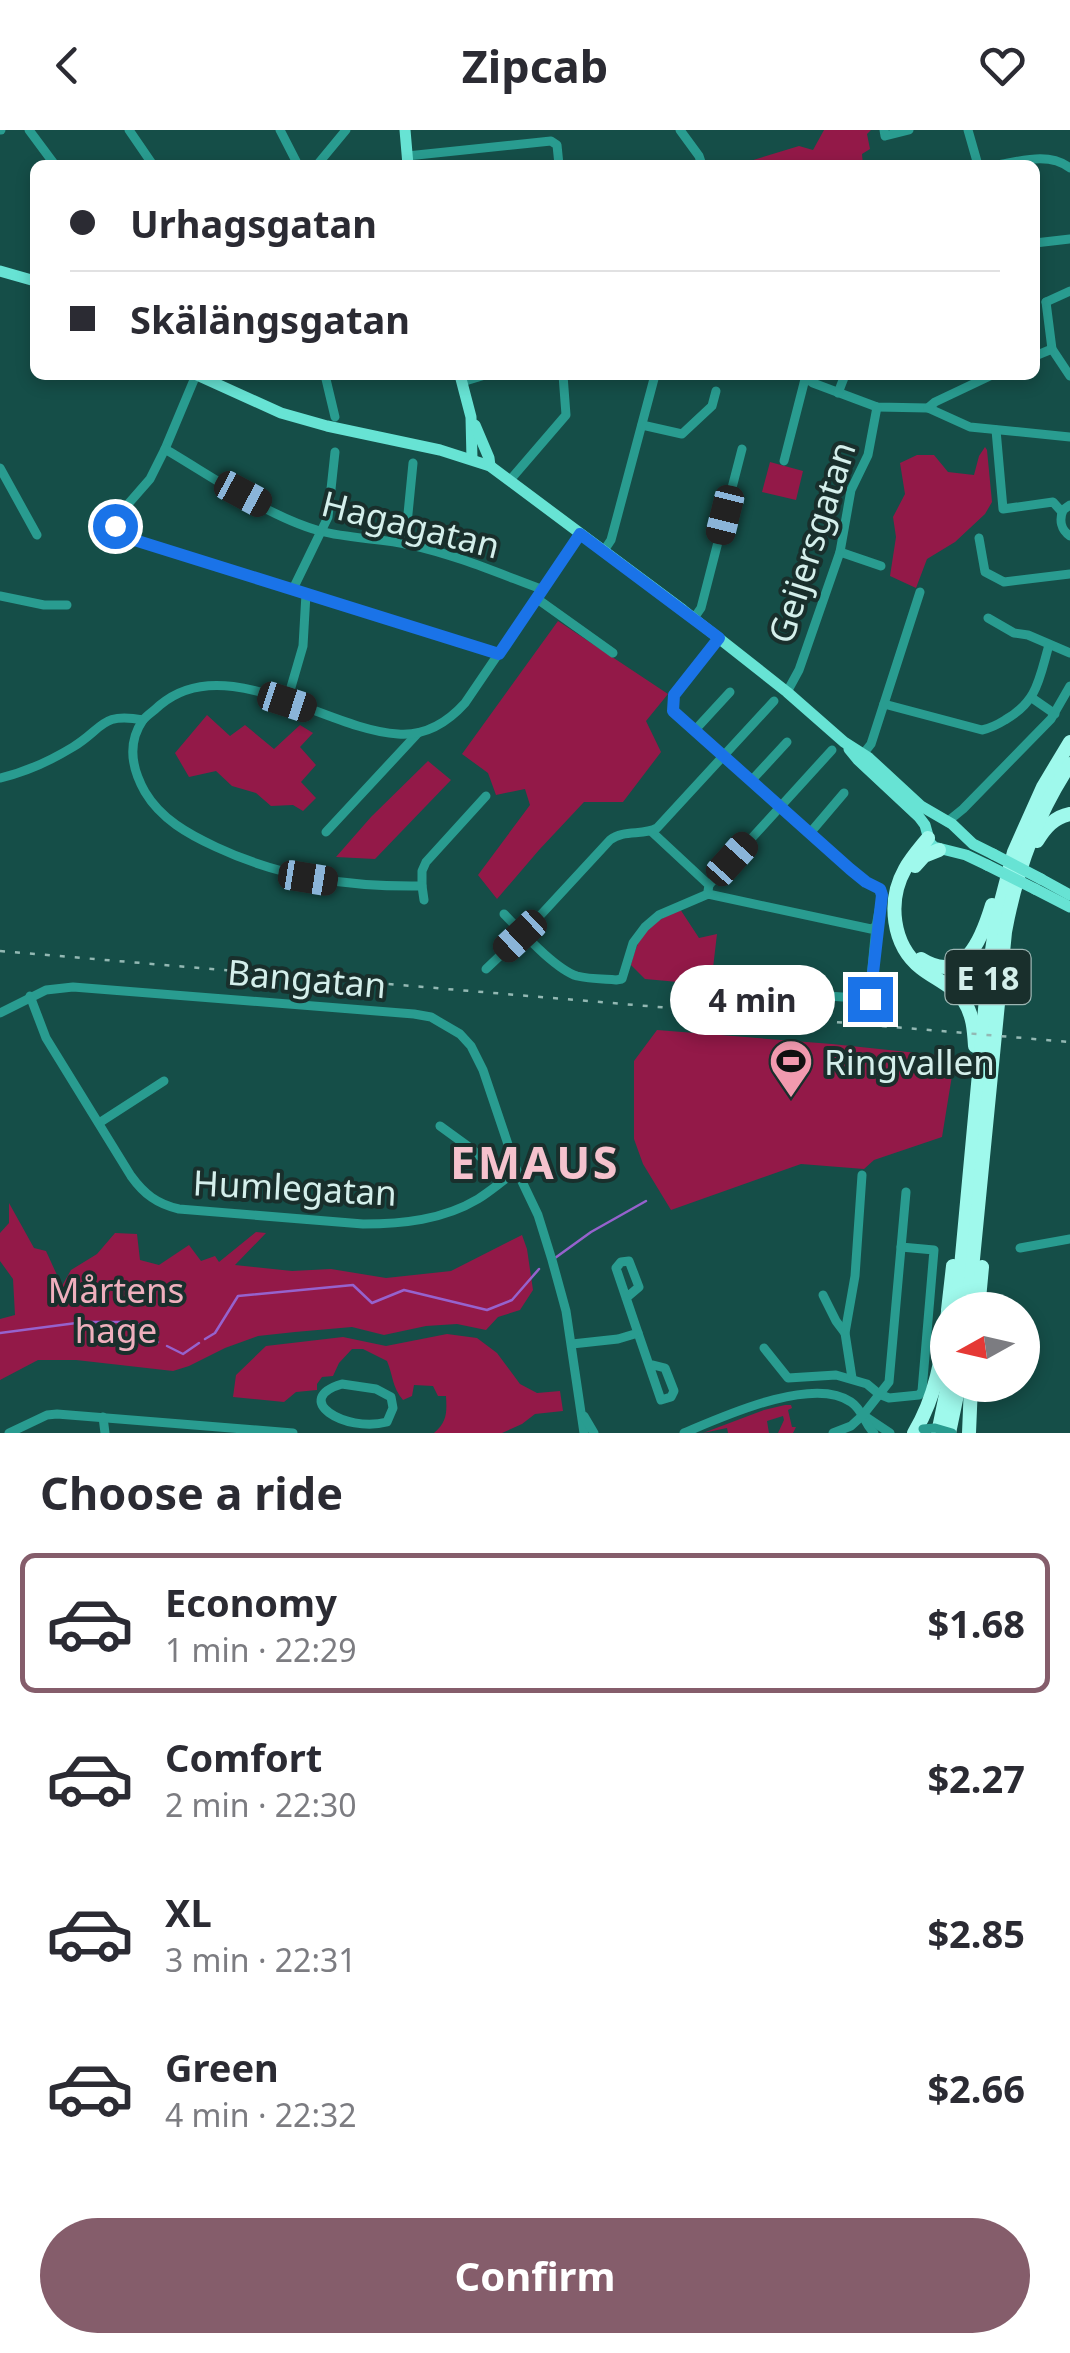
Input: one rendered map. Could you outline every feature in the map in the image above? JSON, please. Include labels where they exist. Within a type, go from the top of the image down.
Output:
[{"type":"highway","name":"E 18","points":[[969,1292],[979,1071],[992,941],[1014,852],[1034,805],[1070,742]]},
{"type":"highway","name":"E 18","points":[[959,1292],[1012,895],[1042,814],[1070,764]]},
{"type":"highway","name":"E 18","points":[[1024,856],[1032,852],[1051,822],[1070,814]]},
{"type":"highway","name":"E 18","points":[[936,842],[920,859],[903,901],[906,939],[926,962],[946,966],[965,959],[979,940],[996,889],[1005,884]]},
{"type":"highway","name":"E 18","points":[[936,842],[912,858],[899,884],[897,931],[913,960],[966,1003],[973,1022],[979,1071]]},
{"type":"highway","name":"E 18","points":[[976,1162],[985,1219],[979,1292]]},
{"type":"highway","name":"E 18","points":[[950,1292],[964,1174],[976,1162]]},
{"type":"highway","name":"E 18","points":[[922,1432],[930,1401]]},
{"type":"highway","points":[[922,1432],[939,1402]]},
{"type":"highway","points":[[950,1433],[955,1402]]},
{"type":"highway","points":[[969,1433],[970,1402]]},
{"type":"main road","points":[[405,130],[407,160]]},
{"type":"main road","points":[[0,271],[30,280]]},
{"type":"main road","points":[[207,380],[252,401],[326,426],[490,466],[694,618],[990,859]]},
{"type":"main road","points":[[462,380],[490,466]]},
{"type":"main road","points":[[471,417],[472,459]]},
{"type":"main road","points":[[861,757],[919,818],[936,842],[990,859],[1038,884],[1070,907]]},
{"type":"main road","points":[[936,842],[936,823],[951,826]]},
{"type":"main road","points":[[936,842],[954,845],[951,826]]},
{"type":"main road","points":[[1038,884],[1070,894]]},
{"type":"street","points":[[29,130],[51,160]]},
{"type":"street","points":[[129,130],[150,160]]},
{"type":"street","points":[[280,130],[295,160]]},
{"type":"street","points":[[321,160],[346,130]]},
{"type":"street","points":[[680,130],[700,160]]},
{"type":"street","points":[[884,130],[885,136],[909,130]]},
{"type":"street","points":[[968,130],[977,160]]},
{"type":"street","points":[[407,160],[555,142],[558,160]]},
{"type":"street","points":[[1028,160],[1069,162]]},
{"type":"street","points":[[1040,242],[1070,238]]},
{"type":"street","points":[[1040,300],[1046,302],[1070,292]]},
{"type":"street","points":[[1046,302],[1052,349],[1070,376]]},
{"type":"street","points":[[1040,354],[1052,349]]},
{"type":"street","points":[[194,380],[165,449],[142,490],[115,520],[118,534],[499,654]]},
{"type":"street","points":[[325,380],[336,417]]},
{"type":"street","points":[[510,480],[566,416],[563,380]]},
{"type":"street","points":[[603,552],[611,540],[654,380]]},
{"type":"street","points":[[784,461],[803,380]]},
{"type":"street","points":[[810,380],[877,406],[928,408],[963,425],[1070,437]]},
{"type":"street","points":[[838,393],[843,380]]},
{"type":"street","points":[[928,408],[981,380]]},
{"type":"street","points":[[642,426],[682,434],[712,406],[716,391]]},
{"type":"street","name":"Geijersgatan","points":[[787,692],[799,670],[840,552],[852,490],[868,455],[877,406]]},
{"type":"street","points":[[996,430],[1004,509],[1053,502],[1066,508],[1062,526],[1070,536]]},
{"type":"street","points":[[694,618],[702,608],[742,448]]},
{"type":"street","name":"Hagagatan","points":[[165,449],[277,512],[320,531],[438,551],[538,594],[614,652]]},
{"type":"street","points":[[293,589],[328,517],[335,452]]},
{"type":"street","points":[[406,544],[413,463]]},
{"type":"street","points":[[0,468],[36,535]]},
{"type":"street","points":[[422,886],[342,884],[286,874],[194,836],[160,811],[136,776],[132,752],[143,720],[170,696],[208,684],[226,685],[381,732],[418,733],[440,724],[465,703],[580,534]]},
{"type":"street","points":[[980,538],[985,572],[1004,582],[1070,574]]},
{"type":"street","points":[[840,552],[881,566]]},
{"type":"street","points":[[861,757],[871,744],[920,592]]},
{"type":"street","points":[[287,702],[304,646],[306,594]]},
{"type":"street","points":[[0,596],[44,605],[67,605]]},
{"type":"street","points":[[988,618],[1014,633],[1070,653]]},
{"type":"street","points":[[707,986],[870,999],[882,895],[880,889],[858,876],[673,711],[674,695],[719,638]]},
{"type":"street","points":[[884,704],[982,730],[990,728],[1018,712],[1032,698],[1048,645]]},
{"type":"street","points":[[951,826],[1056,714],[1070,686]]},
{"type":"street","points":[[694,730],[730,692]]},
{"type":"street","points":[[1032,698],[1056,714]]},
{"type":"street","points":[[486,969],[616,835],[652,832],[774,701]]},
{"type":"street","points":[[0,778],[51,760],[76,746],[104,722],[119,717],[143,720]]},
{"type":"street","points":[[326,832],[418,733]]},
{"type":"street","points":[[752,781],[788,742]]},
{"type":"street","points":[[504,914],[570,973],[622,979],[633,943],[645,927],[658,915],[708,890],[832,750]]},
{"type":"street","points":[[810,833],[844,794]]},
{"type":"street","points":[[424,900],[422,871],[426,862],[486,796]]},
{"type":"street","points":[[652,832],[708,890],[870,928],[878,922]]},
{"type":"street","name":"Bangatan","points":[[0,1012],[46,990],[108,989],[431,1017],[460,1034],[478,1058],[517,1171],[538,1215],[566,1311],[582,1409]]},
{"type":"street","name":"Humlegatan","points":[[30,996],[46,1038],[131,1176],[144,1193],[161,1204],[179,1209],[390,1224],[447,1214],[478,1199],[517,1171]]},
{"type":"street","points":[[99,1122],[164,1081]]},
{"type":"street","points":[[440,1126],[504,1180]]},
{"type":"street","points":[[852,1378],[846,1333],[855,1276],[862,1175]]},
{"type":"street","points":[[833,1433],[851,1426],[863,1415],[884,1390],[890,1376],[906,1192]]},
{"type":"street","points":[[1020,1248],[1070,1239]]},
{"type":"street","points":[[764,1348],[788,1378],[836,1375],[867,1384],[879,1394],[899,1398],[919,1395],[934,1250],[901,1247]]},
{"type":"street","points":[[824,1295],[846,1333]]},
{"type":"street","points":[[626,1298],[649,1364]]},
{"type":"street","points":[[572,1344],[638,1333]]},
{"type":"street","points":[[342,1384],[376,1388],[391,1397],[393,1408],[384,1425],[341,1430],[323,1410],[323,1397],[332,1387],[342,1384]]},
{"type":"street","points":[[684,1433],[749,1407],[802,1394],[838,1395],[856,1404],[866,1426],[874,1433]]},
{"type":"street","points":[[582,1409],[584,1433]]},
{"type":"street","points":[[582,1409],[594,1433]]},
{"type":"street","points":[[9,1433],[57,1414],[292,1433]]},
{"type":"street","points":[[863,1415],[890,1433]]},
{"type":"street","points":[[103,1417],[106,1433]]},
{"type":"street","points":[[922,1432],[934,1428],[950,1433]]},
{"type":"green space","points":[[824,130],[871,130],[867,134],[870,149],[862,154],[863,160],[753,160],[799,146],[813,150]]},
{"type":"green space","points":[[985,447],[992,502],[985,514],[955,542],[927,559],[916,588],[890,576],[896,537],[893,517],[905,494],[900,463],[917,455],[934,455],[948,472],[974,475]]},
{"type":"green space","points":[[770,462],[803,471],[796,500],[762,492]]},
{"type":"green space","points":[[558,621],[668,694],[646,721],[661,752],[623,802],[584,802],[497,899],[478,875],[530,805],[525,789],[496,795],[488,773],[462,754]]},
{"type":"green space","points":[[207,715],[230,736],[245,725],[274,749],[300,725],[313,733],[300,747],[316,765],[301,782],[316,798],[303,811],[293,805],[271,806],[256,793],[232,786],[216,771],[189,777],[175,753]]},
{"type":"green space","points":[[428,761],[451,780],[375,859],[336,857],[371,817]]},
{"type":"green space","points":[[680,909],[699,938],[717,934],[711,985],[645,979],[631,965],[647,930]]},
{"type":"green space","name":"Ringvallen","points":[[657,1030],[955,1057],[942,1137],[874,1160],[864,1169],[801,1164],[671,1210],[643,1164],[634,1139],[634,1061]]},
{"type":"green space","name":"Mårtens hage","points":[[9,1203],[34,1248],[46,1251],[62,1286],[71,1270],[97,1254],[115,1233],[137,1234],[140,1260],[159,1265],[189,1245],[201,1261],[215,1256],[219,1262],[256,1232],[266,1233],[235,1265],[292,1271],[331,1269],[386,1278],[451,1271],[522,1235],[533,1290],[520,1310],[498,1317],[486,1330],[457,1324],[384,1335],[352,1327],[295,1332],[258,1336],[173,1371],[76,1360],[38,1360],[0,1380],[0,1319],[15,1315],[13,1279],[0,1261],[0,1233],[9,1223]]},
{"type":"green space","name":"Mårtens hage","points":[[447,1334],[477,1338],[497,1353],[520,1384],[537,1393],[560,1391],[563,1411],[535,1414],[502,1433],[434,1433],[445,1417],[446,1396],[438,1396],[433,1386],[414,1385],[412,1396],[403,1400],[387,1361],[363,1349],[352,1349],[333,1376],[322,1377],[317,1390],[296,1392],[284,1402],[233,1397],[236,1375],[266,1346],[343,1337],[386,1346]]},
{"type":"green space","points":[[785,1405],[792,1408],[788,1410],[792,1427],[796,1427],[793,1433],[778,1433],[783,1416],[767,1421],[769,1433],[728,1433],[727,1428],[703,1433],[764,1410]]},
{"type":"waterway","points":[[555,1258],[646,1201]]},
{"type":"waterway","points":[[205,1339],[215,1333],[238,1296],[353,1285],[372,1303],[404,1290],[487,1310],[512,1300],[539,1269]]},
{"type":"waterway","points":[[0,1333],[84,1322],[136,1322],[158,1342]]},
{"type":"waterway","points":[[167,1346],[183,1354],[199,1343]]},
{"type":"railway","points":[[0,951],[1070,1042]]},
{"type":"place","name":"Ringvallen","points":[[791,1099]]},
{"type":"district","name":"EMAUS","points":[[535,1161]]},
{"type":"route","points":[[115,526],[118,534],[128,538],[499,654],[580,534],[719,638],[674,695],[673,711],[850,869],[880,889],[870,999]]}]
